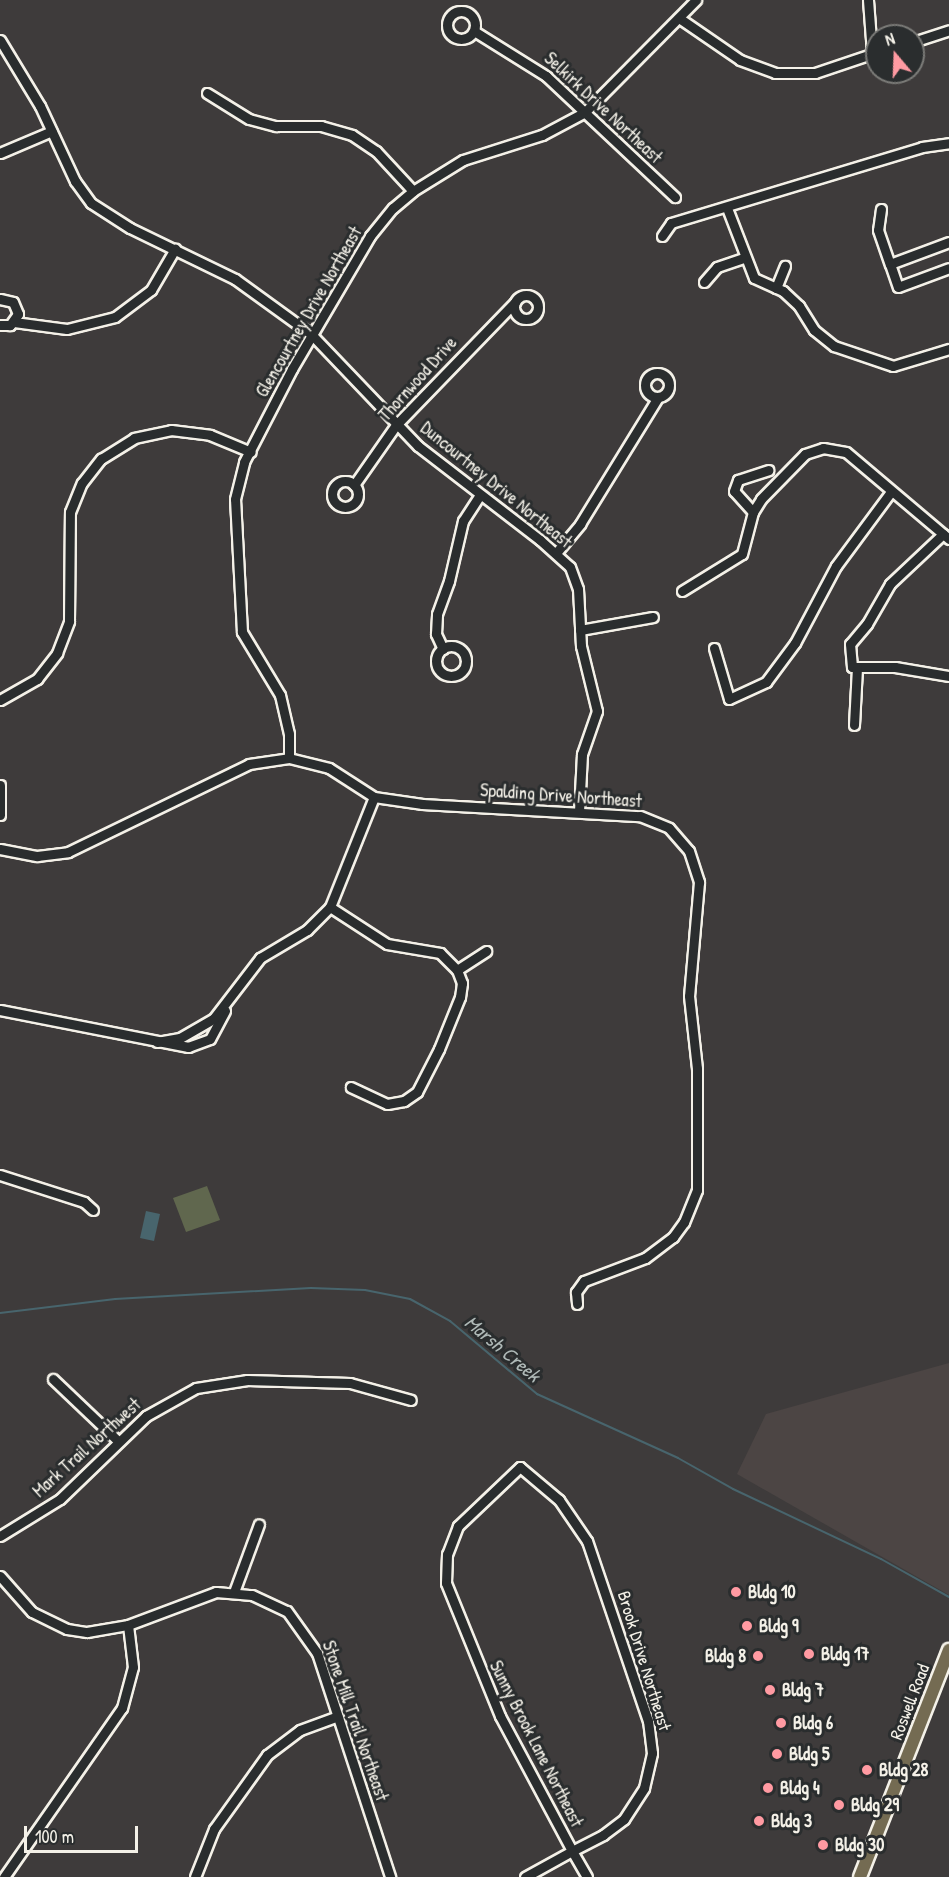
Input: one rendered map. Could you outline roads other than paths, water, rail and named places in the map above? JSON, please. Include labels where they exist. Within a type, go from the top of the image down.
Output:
[{"type":"main road","name":"Roswell Road","points":[[864,1874],[949,1650]]},
{"type":"street","name":"Glencourtney Drive Northeast","points":[[289,758],[289,734],[280,695],[242,632],[235,499],[240,474],[311,334],[370,236],[413,191],[463,160],[542,135],[585,112],[696,0]]},
{"type":"street","points":[[868,0],[871,24]]},
{"type":"street","points":[[679,18],[740,60],[774,73],[814,73],[865,55]]},
{"type":"street","points":[[925,38],[949,30]]},
{"type":"street","name":"Selkirk Drive Northeast","points":[[474,31],[530,63],[675,197]]},
{"type":"street","name":"Duncourtney Drive Northeast","points":[[0,40],[52,131],[75,181],[91,203],[130,228],[235,279],[311,334],[337,357],[396,424],[480,495],[556,553],[576,579],[580,630],[597,711],[582,754],[579,812]]},
{"type":"street","points":[[207,93],[249,119],[276,126],[321,126],[352,135],[376,151],[413,191]]},
{"type":"street","points":[[0,153],[52,131]]},
{"type":"street","points":[[662,236],[671,223],[922,147],[948,146]]},
{"type":"street","points":[[726,208],[743,258],[754,278],[776,288],[799,306],[814,330],[834,346],[893,366],[949,349]]},
{"type":"street","points":[[881,209],[878,230],[898,287],[949,268]]},
{"type":"street","points":[[890,264],[949,242]]},
{"type":"street","points":[[0,325],[14,322],[67,329],[115,316],[151,290],[175,249]]},
{"type":"street","points":[[704,282],[717,267],[743,258]]},
{"type":"street","points":[[776,288],[785,266]]},
{"type":"street","points":[[0,300],[9,299],[16,305],[14,322]]},
{"type":"street","name":"Thornwood Drive","points":[[354,485],[396,424],[515,302]]},
{"type":"street","points":[[556,553],[580,524],[658,397]]},
{"type":"street","points":[[0,700],[37,679],[57,653],[69,621],[67,541],[70,512],[82,483],[101,459],[134,438],[171,430],[210,435],[251,452]]},
{"type":"street","points":[[682,591],[742,554],[753,512],[782,475],[805,454],[823,448],[846,452],[890,493],[946,536],[890,584],[867,624],[850,644],[852,667],[895,667],[949,676]]},
{"type":"street","points":[[753,512],[734,491],[738,480],[768,470]]},
{"type":"street","points":[[714,648],[729,699],[766,682],[795,643],[836,566],[890,493]]},
{"type":"street","points":[[443,649],[436,634],[437,614],[449,581],[463,521],[480,495]]},
{"type":"street","points":[[580,630],[653,617]]},
{"type":"street","points":[[854,725],[856,667]]},
{"type":"street","name":"Spalding Drive Northeast","points":[[0,849],[37,856],[68,852],[249,764],[289,758],[329,768],[374,797],[422,804],[579,812],[657,820],[681,839],[695,864],[700,902],[689,996],[697,1069],[699,1174],[692,1207],[673,1236],[645,1258],[584,1281],[576,1292],[577,1304]]},
{"type":"street","points":[[0,785],[0,815]]},
{"type":"street","points":[[0,1010],[157,1042],[188,1047],[204,1044],[214,1034],[230,1000],[260,958],[307,930],[330,907],[374,797]]},
{"type":"street","points":[[330,907],[377,940],[440,953],[457,970],[462,983],[460,997],[417,1092],[404,1101],[387,1104],[351,1087]]},
{"type":"street","points":[[457,970],[486,951]]},
{"type":"street","points":[[157,1042],[198,1030],[230,1000]]},
{"type":"street","points":[[0,1175],[84,1202],[93,1210]]},
{"type":"street","points":[[53,1379],[118,1441]]},
{"type":"street","name":"Mark Trail Northwest","points":[[0,1536],[60,1499],[118,1441],[168,1400],[222,1382],[350,1383],[411,1400]]},
{"type":"street","name":"Sunny Brook Lane Northeast","points":[[540,1484],[520,1467],[469,1512],[451,1539],[446,1583],[500,1716],[587,1877]]},
{"type":"street","name":"Brook Drive Northeast","points":[[525,1877],[611,1830],[635,1805],[649,1772],[651,1735],[587,1541],[560,1500],[540,1484]]},
{"type":"street","points":[[234,1592],[259,1524]]},
{"type":"street","name":"Stone Mill Trail Northeast","points":[[0,1575],[19,1600],[46,1621],[87,1632],[128,1625],[198,1596],[234,1592],[272,1602],[299,1624],[317,1653],[390,1877]]},
{"type":"street","points":[[4,1877],[122,1708],[133,1667],[128,1625]]},
{"type":"street","points":[[195,1877],[214,1829],[267,1755],[300,1730],[338,1716]]},
{"type":"water","points":[[146,1211],[160,1214],[154,1241],[140,1238]]},
{"type":"waterway","name":"Marsh Creek","points":[[0,1313],[115,1299],[311,1288],[365,1290],[410,1299],[450,1321],[537,1394],[678,1458],[733,1489],[881,1559],[949,1597]]},
{"type":"place","name":"Bldg 10","points":[[736,1592]]},
{"type":"place","name":"Bldg 9","points":[[747,1626]]},
{"type":"place","name":"Bldg 17","points":[[809,1654]]},
{"type":"place","name":"Bldg 8","points":[[758,1656]]},
{"type":"place","name":"Bldg 7","points":[[770,1690]]},
{"type":"place","name":"Bldg 6","points":[[781,1723]]},
{"type":"place","name":"Bldg 5","points":[[777,1754]]},
{"type":"place","name":"Bldg 28","points":[[867,1770]]},
{"type":"place","name":"Bldg 4","points":[[768,1788]]},
{"type":"place","name":"Bldg 29","points":[[839,1805]]},
{"type":"place","name":"Bldg 3","points":[[759,1821]]},
{"type":"place","name":"Bldg 30","points":[[823,1845]]}]
